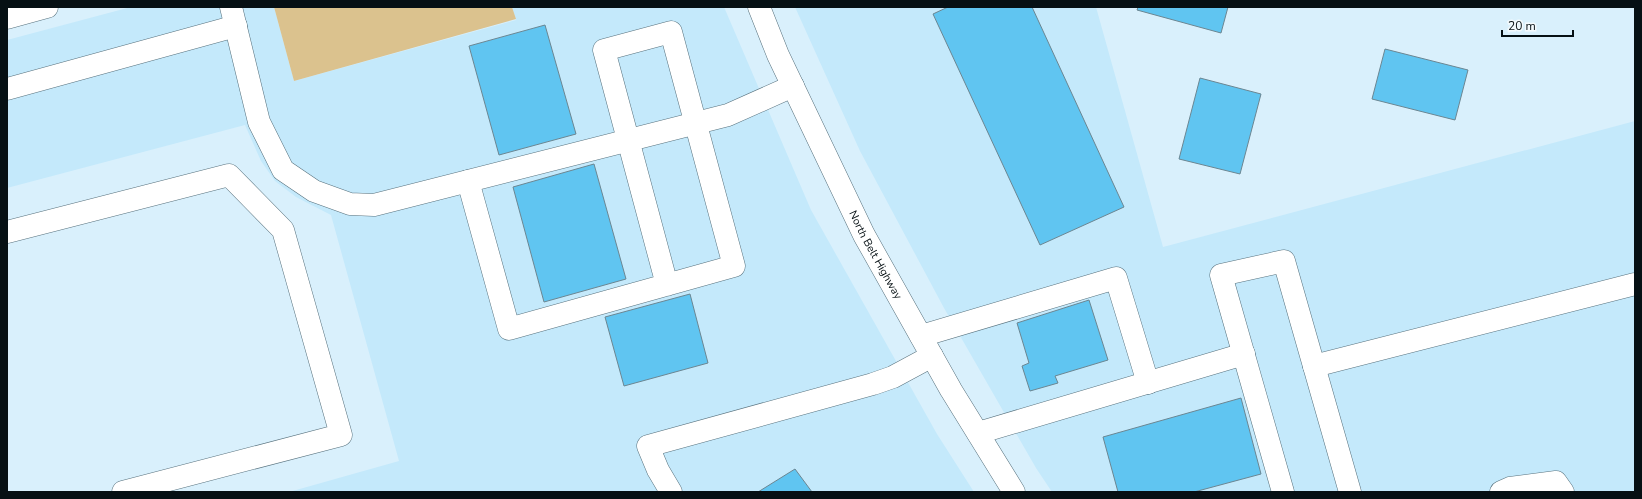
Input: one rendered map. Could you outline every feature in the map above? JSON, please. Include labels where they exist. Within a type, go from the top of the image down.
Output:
[{"type":"main road","points":[[7,18],[47,7]]},
{"type":"main road","name":"North Belt Highway","points":[[759,7],[778,54],[864,235],[932,356],[1014,492]]},
{"type":"main road","points":[[7,89],[233,16],[259,122],[283,170],[314,191],[350,204],[374,205],[728,115],[793,86]]},
{"type":"main road","points":[[468,181],[509,329],[667,285],[734,266],[671,32],[604,50],[667,285]]},
{"type":"main road","points":[[7,232],[229,174],[283,230],[341,436],[123,492]]},
{"type":"main road","points":[[1283,492],[1222,275],[1284,261],[1350,492]]},
{"type":"main road","points":[[921,336],[1116,278],[1148,382]]},
{"type":"main road","points":[[1314,366],[1635,284]]},
{"type":"main road","points":[[978,433],[1244,354]]},
{"type":"main road","points":[[671,492],[658,470],[648,446],[873,384],[893,377],[932,356]]},
{"type":"main road","points":[[1501,492],[1510,488],[1556,482],[1563,492]]},
{"type":"shaded area","points":[[131,7],[274,7],[294,81],[516,20],[512,7],[724,7],[811,210],[937,434],[974,492],[289,492],[399,461],[331,215],[296,197],[275,181],[261,161],[245,125],[7,188],[7,40]]},
{"type":"shaded area","points":[[274,7],[512,7],[516,19],[294,81]]},
{"type":"shaded area","points":[[795,7],[1096,7],[1163,247],[1635,121],[1635,492],[1052,492],[1036,468],[944,308],[860,151]]},
{"type":"building","points":[[948,7],[1032,7],[1124,207],[1040,245],[933,14]]},
{"type":"building","points":[[1138,7],[1228,7],[1221,33],[1137,10]]},
{"type":"building","points":[[545,25],[576,134],[499,155],[469,46]]},
{"type":"building","points":[[1385,49],[1468,70],[1455,120],[1372,99]]},
{"type":"building","points":[[1200,78],[1261,94],[1240,174],[1179,159]]},
{"type":"building","points":[[594,164],[626,279],[544,302],[513,187]]},
{"type":"building","points":[[690,294],[708,363],[624,386],[605,317]]},
{"type":"building","points":[[1089,300],[1108,360],[1055,376],[1058,383],[1030,391],[1022,366],[1029,363],[1017,323]]},
{"type":"building","points":[[1241,398],[1261,474],[1194,492],[1118,492],[1103,437]]},
{"type":"building","points":[[795,469],[812,492],[758,492]]}]
